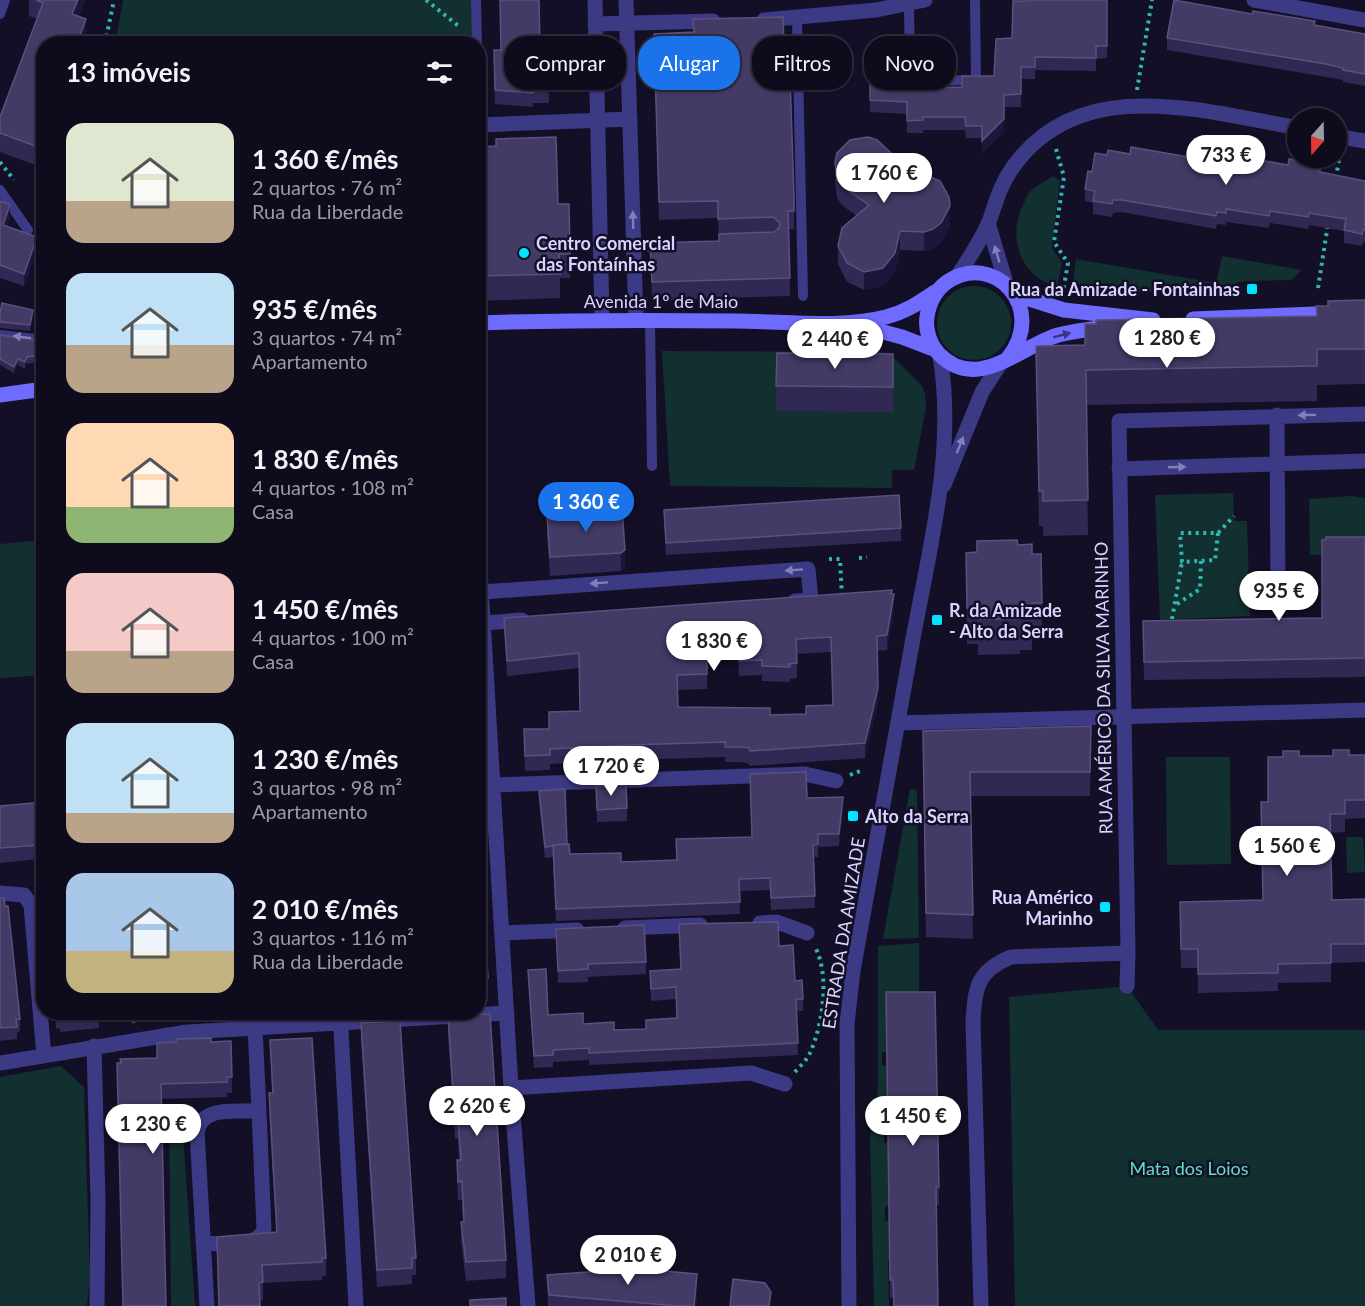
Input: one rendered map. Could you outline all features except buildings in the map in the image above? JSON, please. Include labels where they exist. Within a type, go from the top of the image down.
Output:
[{"type":"main road","points":[[1164,320],[1064,310],[1011,290],[992,276],[974,274],[957,277],[940,288],[930,303],[927,319],[928,335],[938,353],[953,366],[969,370],[985,370],[1058,336],[1164,320],[1365,312]]},
{"type":"main road","name":"Avenida 1º de Maio","points":[[486,324],[602,319],[844,322],[885,317],[913,308],[940,288]]},
{"type":"main road","points":[[1004,361],[1022,335],[1024,321],[1011,290]]},
{"type":"main road","name":"Avenida 1º de Maio","points":[[844,322],[903,337],[938,353]]},
{"type":"main road","points":[[0,395],[36,390]]},
{"type":"street","points":[[595,0],[602,319]]},
{"type":"street","points":[[626,0],[633,247],[643,320]]},
{"type":"street","points":[[752,20],[797,19],[925,0]]},
{"type":"street","points":[[1254,0],[1365,20]]},
{"type":"street","points":[[595,24],[729,21]]},
{"type":"street","points":[[957,277],[988,223],[997,193],[1028,147],[1051,129],[1074,117],[1104,109],[1134,105],[1201,110],[1287,126]]},
{"type":"street","points":[[486,125],[630,119]]},
{"type":"street","points":[[1347,137],[1365,141]]},
{"type":"street","points":[[988,223],[1011,290]]},
{"type":"street","points":[[938,353],[945,387],[939,499]]},
{"type":"street","points":[[939,499],[982,392],[1004,361]]},
{"type":"street","points":[[1278,600],[1277,415],[1365,414]]},
{"type":"street","name":"RUA AMÉRICO DA SILVA MARINHO","points":[[1127,986],[1119,422],[1277,415]]},
{"type":"street","points":[[1119,469],[1365,462]]},
{"type":"street","name":"ESTRADA DA AMIZADE","points":[[849,1306],[847,1024],[939,499]]},
{"type":"street","points":[[486,592],[808,569],[811,600],[777,602]]},
{"type":"street","points":[[486,623],[538,619]]},
{"type":"street","points":[[486,667],[511,1088],[528,1306]]},
{"type":"street","points":[[898,723],[1365,710]]},
{"type":"street","points":[[494,785],[805,774],[836,781]]},
{"type":"street","points":[[0,893],[24,895],[31,905],[36,963]]},
{"type":"street","points":[[742,924],[777,922],[807,933]]},
{"type":"street","points":[[613,929],[718,925]]},
{"type":"street","points":[[502,933],[589,930]]},
{"type":"street","points":[[981,1306],[973,1022],[974,999],[981,978],[994,964],[1011,957],[1128,953]]},
{"type":"street","points":[[486,1014],[507,1013]]},
{"type":"street","points":[[41,1020],[44,1056]]},
{"type":"street","points":[[0,1064],[94,1046],[188,1032],[255,1028],[323,1020]]},
{"type":"street","points":[[340,1020],[356,1306]]},
{"type":"street","points":[[203,1243],[251,1243],[261,1236],[264,1229],[255,1028]]},
{"type":"street","points":[[94,1046],[98,1200],[97,1306]]},
{"type":"street","points":[[511,1088],[751,1073],[785,1084]]},
{"type":"street","points":[[207,1306],[199,1123],[209,1114],[258,1111]]},
{"type":"lane","points":[[0,14],[5,0]]},
{"type":"lane","points":[[476,0],[477,36]]},
{"type":"lane","points":[[909,3],[910,81],[976,80],[975,0]]},
{"type":"lane","points":[[797,19],[803,296]]},
{"type":"lane","points":[[0,190],[28,230]]},
{"type":"lane","points":[[633,247],[680,245]]},
{"type":"lane","points":[[643,320],[652,466]]},
{"type":"lane","points":[[0,335],[36,339]]},
{"type":"path","points":[[107,36],[114,0]]},
{"type":"path","points":[[426,0],[470,36]]},
{"type":"path","points":[[1134,105],[1152,0]]},
{"type":"path","points":[[1056,149],[1064,177],[1054,242],[1068,263],[1063,294]]},
{"type":"path","points":[[1335,182],[1337,168]]},
{"type":"path","points":[[1318,288],[1329,218]]},
{"type":"path","points":[[1182,562],[1215,560],[1218,533],[1234,516]]},
{"type":"path","points":[[1172,619],[1177,604],[1182,562],[1180,533],[1218,533]]},
{"type":"path","points":[[859,558],[867,557]]},
{"type":"path","points":[[829,559],[840,559],[843,606]]},
{"type":"path","points":[[1177,604],[1200,590],[1201,561]]},
{"type":"path","points":[[785,1084],[810,1054],[823,1000],[823,962],[807,933]]},
{"type":"green space","points":[[123,0],[473,0],[474,36],[116,36]]},
{"type":"green space","points":[[1053,176],[1060,181],[1052,248],[1062,263],[1057,287],[1044,282],[1026,265],[1020,254],[1016,230],[1018,218],[1029,193]]},
{"type":"green space","points":[[1222,256],[1302,270],[1291,280],[1244,281],[1213,290],[1120,293],[1079,289],[1073,281],[1076,259],[1216,283]]},
{"type":"green space","points":[[974,286],[988,289],[1000,297],[1008,309],[1011,323],[1008,337],[1000,349],[988,357],[974,360],[960,357],[948,349],[940,337],[937,323],[940,309],[948,297],[960,289]]},
{"type":"green space","points":[[662,351],[881,352],[893,357],[922,386],[925,394],[926,407],[914,470],[892,470],[892,488],[670,486]]},
{"type":"green space","points":[[1233,493],[1234,521],[1247,521],[1250,616],[1160,620],[1155,495]]},
{"type":"green space","points":[[1351,496],[1365,498],[1365,554],[1310,555],[1309,499]]},
{"type":"green space","points":[[36,541],[36,675],[0,678],[0,544]]},
{"type":"green space","points":[[1166,757],[1230,757],[1231,864],[1167,865]]},
{"type":"green space","points":[[910,789],[917,790],[919,938],[883,939]]},
{"type":"green space","points":[[1346,837],[1363,837],[1365,872],[1347,873]]},
{"type":"green space","points":[[919,943],[919,1002],[886,1010],[886,1052],[882,1052],[882,1065],[887,1066],[888,1129],[884,1129],[884,1143],[889,1143],[889,1206],[885,1206],[885,1221],[889,1221],[891,1261],[888,1262],[889,1306],[874,1306],[870,1136],[878,1088],[878,946]]},
{"type":"green space","name":"Mata dos Loios","points":[[1127,986],[1158,1030],[1365,1030],[1365,1306],[1015,1306],[1009,997]]},
{"type":"green space","points":[[61,1066],[84,1087],[90,1278],[87,1306],[0,1306],[0,1077]]},
{"type":"green space","points":[[169,1119],[182,1120],[195,1306],[171,1306]]},
{"type":"place","name":"Centro Comercial das Fontaínhas","points":[[524,253]]},
{"type":"place","name":"Rua da Amizade - Fontainhas","points":[[1252,289]]},
{"type":"place","name":"R. da Amizade - Alto da Serra","points":[[937,620]]},
{"type":"place","name":"Alto da Serra","points":[[853,816]]},
{"type":"place","name":"Rua Américo Marinho","points":[[1105,907]]}]
